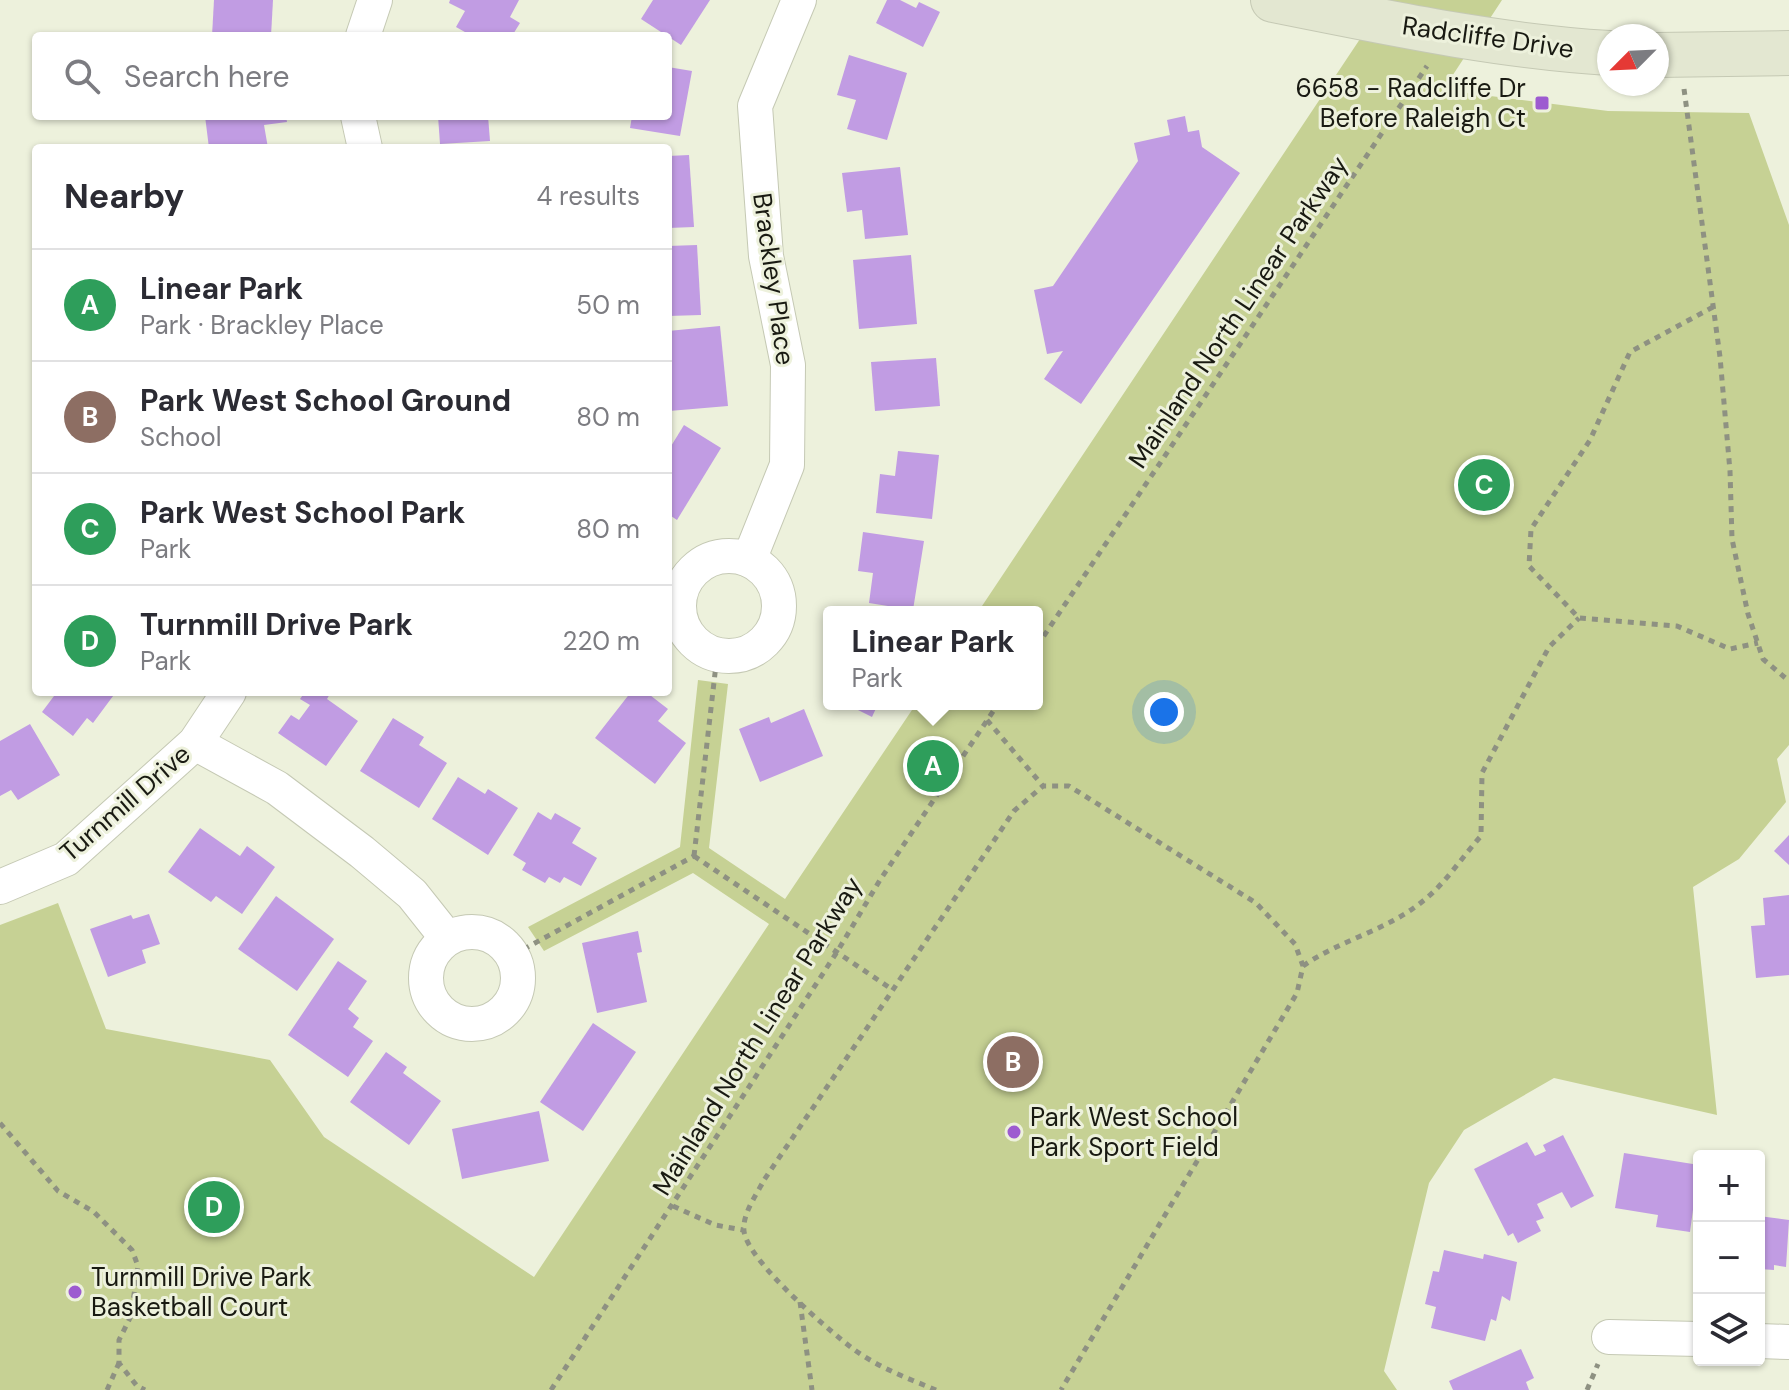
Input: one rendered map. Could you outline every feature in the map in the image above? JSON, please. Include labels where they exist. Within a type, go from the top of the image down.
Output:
[{"type":"street","points":[[364,32],[375,0]]},
{"type":"street","name":"Brackley Place","points":[[749,560],[787,465],[788,365],[766,256],[755,106],[799,0]]},
{"type":"street","name":"Radcliffe Drive","points":[[1273,0],[1449,34],[1550,49],[1597,52]]},
{"type":"street","points":[[1669,56],[1789,53]]},
{"type":"street","points":[[359,120],[364,144]]},
{"type":"street","points":[[733,555],[763,569],[773,582],[779,598],[779,614],[774,630],[750,653],[734,657],[717,656],[702,649],[685,631],[678,607],[688,575],[700,564],[716,557],[733,555]]},
{"type":"street","name":"Turnmill Drive","points":[[0,887],[66,859],[195,743],[226,696]]},
{"type":"street","points":[[195,743],[277,788],[362,852],[412,894],[447,938]]},
{"type":"street","points":[[476,931],[503,943],[513,955],[518,985],[513,1000],[504,1012],[491,1021],[460,1023],[446,1017],[434,1006],[427,992],[425,977],[435,948],[447,938],[460,932],[476,931]]},
{"type":"street","points":[[1609,1337],[1693,1339]]},
{"type":"street","points":[[1765,1341],[1789,1342]]},
{"type":"path","name":"Mainland North Linear Parkway","points":[[1043,637],[1449,34]]},
{"type":"path","points":[[1669,62],[1713,307],[1730,471],[1732,539],[1748,614],[1763,659],[1789,681]]},
{"type":"path","points":[[1713,307],[1630,352],[1590,440],[1531,529],[1529,566],[1579,618],[1677,626],[1730,649],[1758,643]]},
{"type":"path","points":[[1303,966],[1324,951],[1377,928],[1424,901],[1481,836],[1482,773],[1549,647],[1579,618]]},
{"type":"path","points":[[694,856],[717,656]]},
{"type":"path","name":"Mainland North Linear Parkway","points":[[551,1390],[837,952],[880,880],[994,710]]},
{"type":"path","points":[[987,720],[1043,786]]},
{"type":"path","points":[[936,1390],[894,1373],[853,1348],[772,1276],[750,1250],[743,1230],[748,1210],[764,1180],[1014,811],[1043,786],[1069,786],[1256,903],[1295,944],[1303,966],[1297,993],[1061,1390]]},
{"type":"path","points":[[694,856],[893,990]]},
{"type":"path","points":[[513,955],[694,856]]},
{"type":"path","points":[[0,1123],[58,1191],[94,1212],[132,1250],[138,1266],[131,1316],[119,1340],[119,1363],[107,1390]]},
{"type":"path","points":[[673,1206],[715,1225],[743,1230]]},
{"type":"path","points":[[800,1301],[812,1390]]},
{"type":"path","points":[[119,1363],[137,1386],[145,1390]]},
{"type":"green space","points":[[1386,0],[1502,0],[1443,90],[1608,111],[1749,113],[1789,225],[1789,745],[1777,759],[1786,802],[1739,859],[1693,887],[1717,1115],[1554,1078],[1464,1130],[1429,1183],[1384,1371],[1397,1390],[0,1390],[0,925],[58,903],[106,1029],[270,1060],[324,1137],[534,1277],[769,924],[693,873],[544,951],[528,927],[680,847],[698,680],[728,684],[709,848],[785,899],[912,710],[1043,710],[1043,606],[982,606]]},
{"type":"building","points":[[214,0],[273,0],[271,32],[212,32]]},
{"type":"building","points":[[450,0],[519,0],[510,17],[520,23],[514,32],[465,32],[456,27],[465,11],[449,3]]},
{"type":"building","points":[[653,0],[710,0],[681,45],[672,39],[672,32],[661,32],[641,19]]},
{"type":"building","points":[[887,0],[900,0],[916,8],[919,2],[940,12],[923,47],[876,23]]},
{"type":"building","points":[[849,55],[907,73],[887,140],[847,129],[856,100],[837,95]]},
{"type":"building","points":[[672,68],[692,71],[680,136],[630,128],[631,120],[672,120]]},
{"type":"building","points":[[1185,116],[1188,132],[1199,130],[1202,147],[1240,173],[1081,404],[1044,379],[1063,351],[1047,354],[1034,290],[1053,286],[1138,161],[1134,143],[1170,135],[1167,120]]},
{"type":"building","points":[[206,120],[287,120],[264,125],[267,144],[208,144]]},
{"type":"building","points":[[438,120],[488,120],[490,141],[440,144]]},
{"type":"building","points":[[689,155],[694,227],[672,228],[672,156]]},
{"type":"building","points":[[900,167],[908,235],[865,239],[862,210],[847,212],[842,173]]},
{"type":"building","points":[[697,245],[701,315],[672,316],[672,246]]},
{"type":"building","points":[[911,255],[917,324],[859,329],[853,260]]},
{"type":"building","points":[[720,326],[728,406],[672,411],[672,331]]},
{"type":"building","points":[[936,358],[940,406],[875,411],[871,362]]},
{"type":"building","points":[[684,425],[721,448],[677,520],[672,517],[672,444]]},
{"type":"building","points":[[898,451],[939,455],[932,519],[876,513],[880,474],[895,476]]},
{"type":"building","points":[[863,532],[924,541],[914,606],[869,603],[873,573],[858,571]]},
{"type":"building","points":[[54,696],[113,696],[93,723],[87,718],[73,736],[42,712]]},
{"type":"building","points":[[302,696],[329,696],[327,699],[358,721],[326,766],[278,733],[291,715],[299,720],[310,705],[300,699]]},
{"type":"building","points":[[628,696],[651,696],[668,709],[658,721],[686,743],[655,784],[595,738]]},
{"type":"building","points":[[804,709],[823,756],[760,782],[739,729],[769,717],[771,723]]},
{"type":"building","points":[[858,710],[875,710],[872,717]]},
{"type":"building","points":[[393,718],[424,737],[419,745],[447,763],[419,808],[360,771]]},
{"type":"building","points":[[30,724],[60,775],[18,800],[11,790],[0,796],[0,741]]},
{"type":"building","points":[[458,777],[485,794],[488,789],[518,808],[488,855],[432,819]]},
{"type":"building","points":[[538,812],[551,820],[555,813],[581,828],[572,843],[597,858],[581,886],[564,877],[560,883],[549,877],[545,883],[522,870],[526,863],[513,855]]},
{"type":"building","points":[[200,828],[240,856],[247,846],[275,867],[242,914],[216,896],[211,902],[168,872]]},
{"type":"building","points":[[1789,835],[1789,865],[1774,851]]},
{"type":"building","points":[[1789,895],[1789,975],[1756,978],[1751,926],[1765,925],[1763,898]]},
{"type":"building","points":[[276,896],[334,939],[297,991],[238,949]]},
{"type":"building","points":[[149,914],[160,944],[142,950],[146,963],[108,977],[90,929],[131,915],[133,919]]},
{"type":"building","points":[[638,931],[642,952],[637,953],[647,1002],[597,1013],[582,943]]},
{"type":"building","points":[[338,961],[367,981],[348,1009],[359,1018],[353,1027],[373,1041],[348,1077],[288,1035]]},
{"type":"building","points":[[593,1023],[636,1052],[583,1131],[540,1102]]},
{"type":"building","points":[[386,1052],[407,1067],[403,1073],[441,1101],[409,1145],[350,1102]]},
{"type":"building","points":[[539,1111],[549,1161],[462,1179],[452,1129]]},
{"type":"building","points":[[1563,1135],[1594,1196],[1571,1208],[1562,1192],[1537,1204],[1544,1218],[1536,1221],[1541,1231],[1518,1243],[1513,1233],[1508,1236],[1474,1169],[1527,1142],[1535,1156],[1546,1151],[1543,1145]]},
{"type":"building","points":[[1624,1153],[1693,1164],[1690,1232],[1656,1227],[1658,1215],[1615,1208]]},
{"type":"building","points":[[1765,1217],[1789,1220],[1786,1267],[1774,1265],[1774,1270],[1765,1269]]},
{"type":"building","points":[[1444,1250],[1483,1259],[1484,1254],[1517,1262],[1510,1301],[1502,1296],[1496,1321],[1491,1319],[1485,1341],[1431,1328],[1436,1307],[1425,1304],[1433,1271],[1439,1272]]},
{"type":"building","points":[[1521,1349],[1534,1378],[1526,1382],[1529,1390],[1453,1390],[1449,1381]]},
{"type":"place","name":"6658 - Radcliffe Dr Before Raleigh Ct","points":[[1542,103]]},
{"type":"place","name":"Park West School Park","points":[[1484,485]]},
{"type":"place","name":"Linear Park","points":[[933,766]]},
{"type":"place","name":"Park West School Ground","points":[[1013,1062]]},
{"type":"place","name":"Park West School Park Sport Field","points":[[1014,1132]]},
{"type":"place","name":"Turnmill Drive Park","points":[[214,1207]]},
{"type":"place","name":"Turnmill Drive Park Basketball Court","points":[[75,1292]]}]
